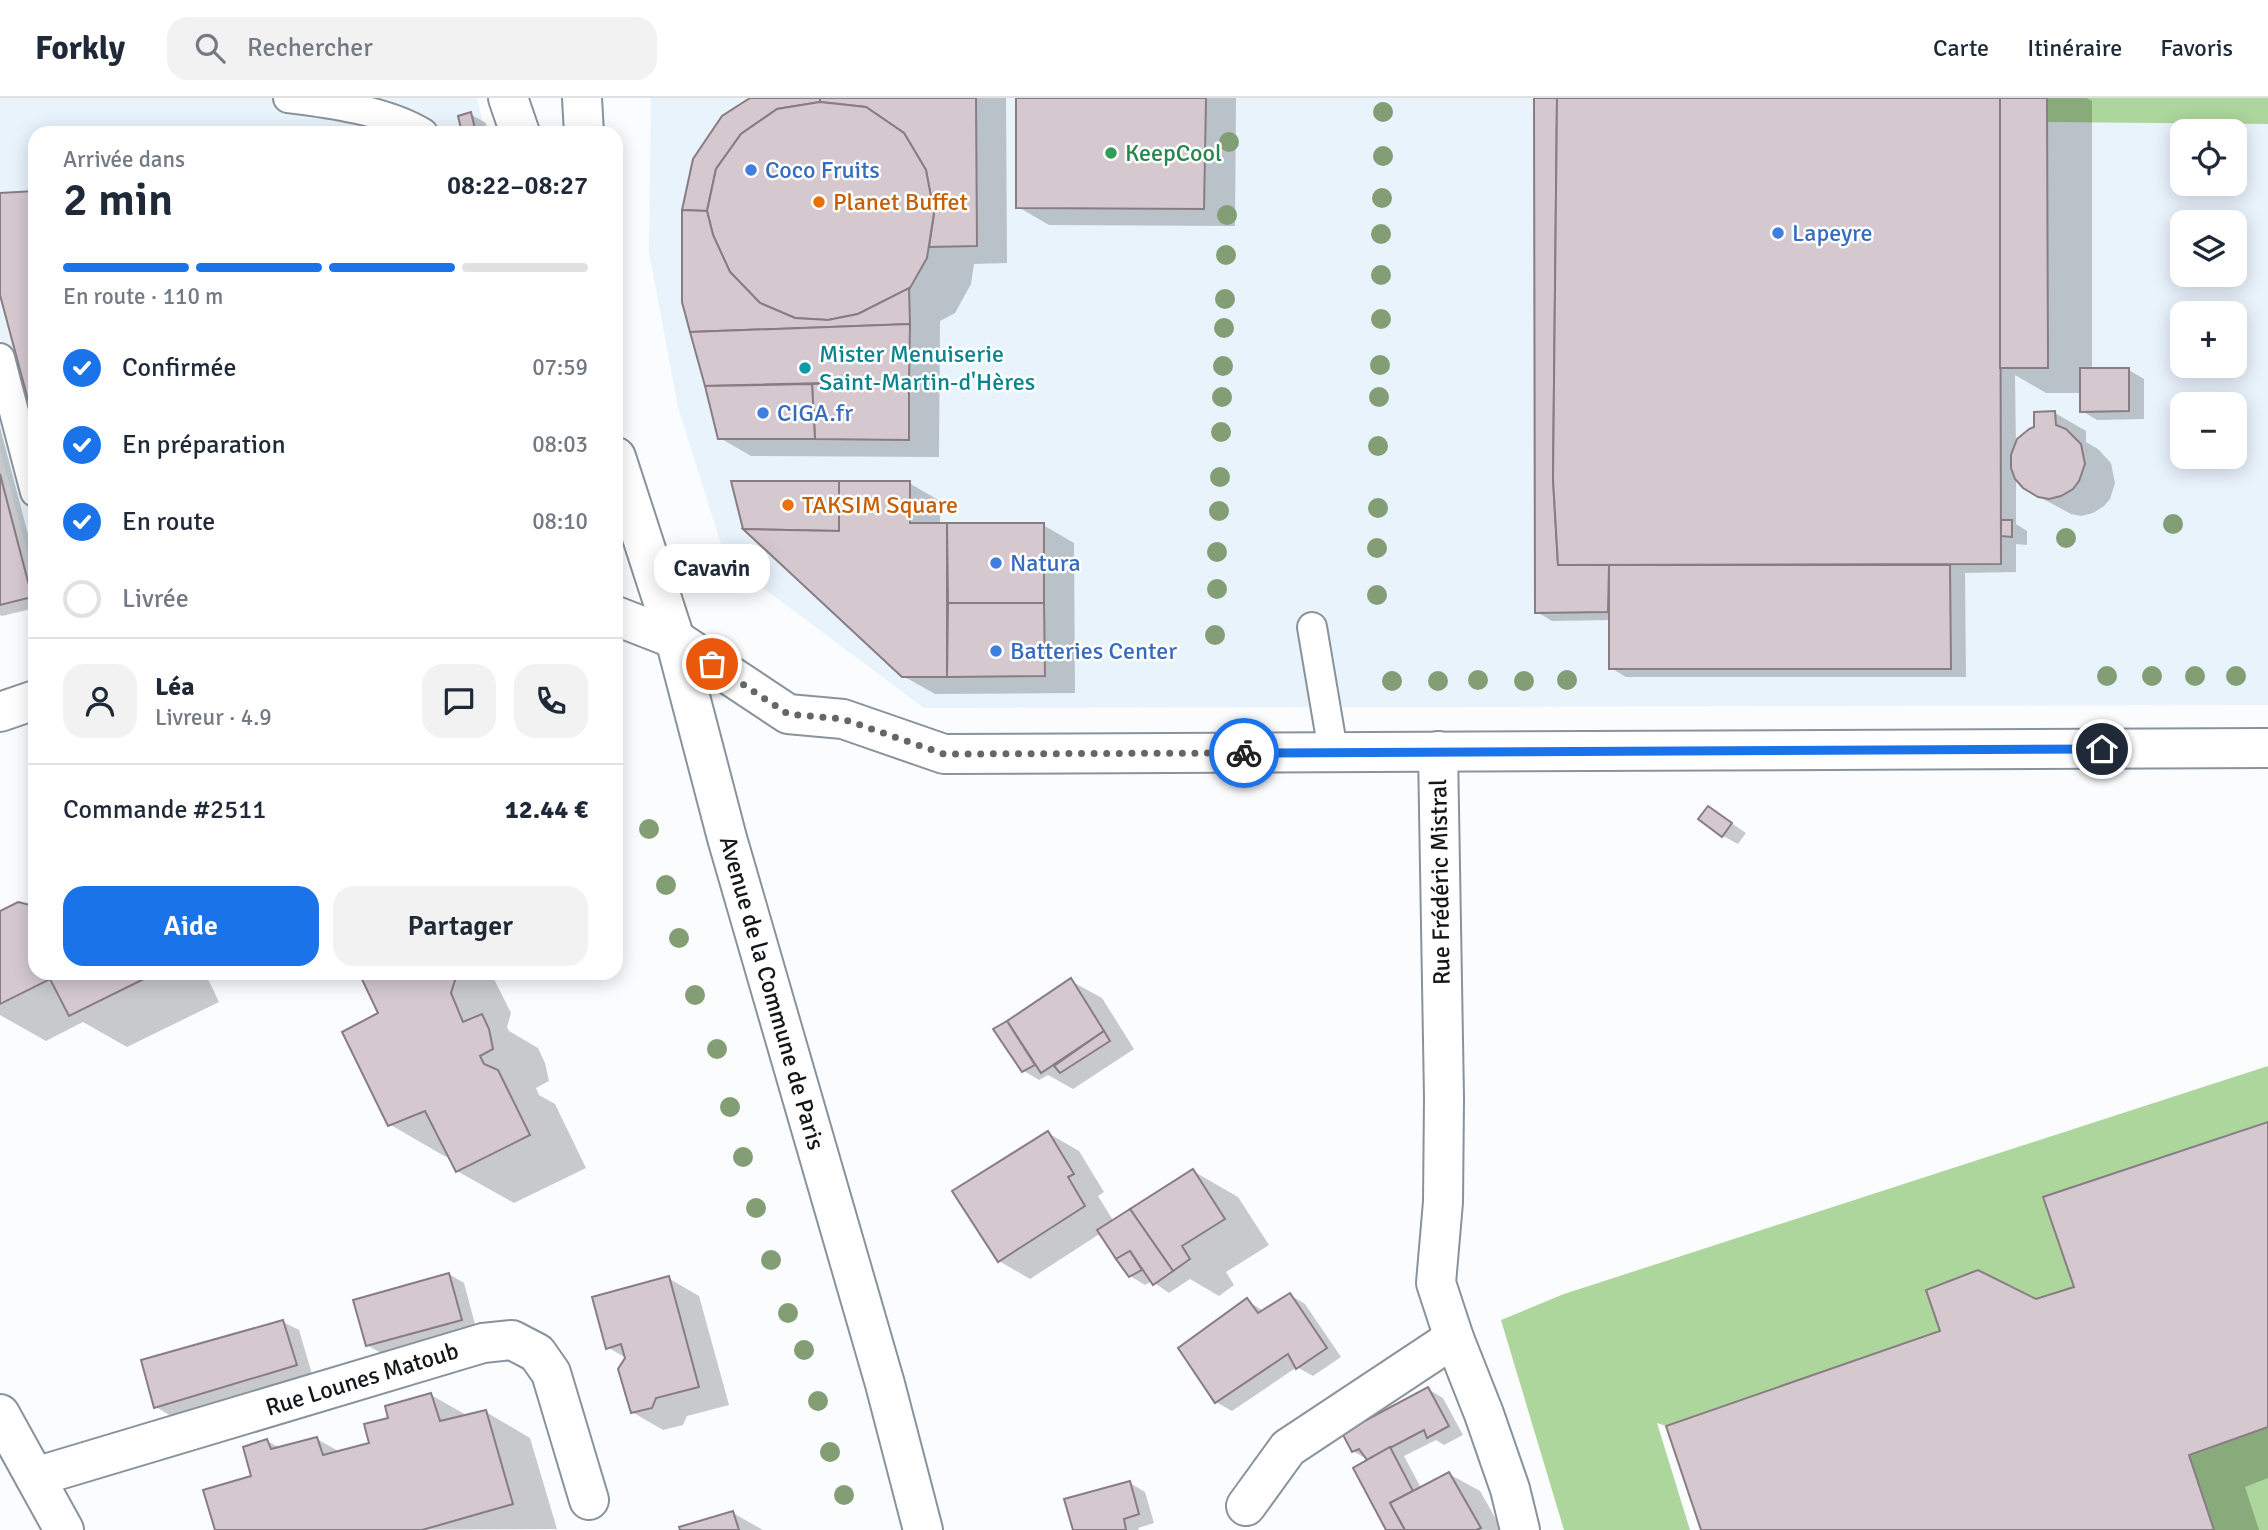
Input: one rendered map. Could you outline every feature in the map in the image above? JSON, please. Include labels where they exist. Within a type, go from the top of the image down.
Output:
[{"type":"street","points":[[508,98],[518,126]]},
{"type":"street","points":[[582,98],[584,126]]},
{"type":"street","name":"Avenue de la Commune de Paris","points":[[623,479],[675,639],[727,838],[885,1384],[923,1530]]},
{"type":"street","name":"Rue Frédéric Mistral","points":[[623,619],[675,639],[788,714],[843,719],[944,754],[1136,755],[1437,751],[1444,1150],[1443,1202],[1436,1283],[1454,1338],[1485,1414],[1510,1489],[1520,1530]]},
{"type":"street","points":[[0,712],[28,702]]},
{"type":"street","points":[[1437,751],[2268,748]]},
{"type":"street","points":[[1246,1506],[1288,1448],[1454,1338]]},
{"type":"street","name":"Rue Lounes Matoub","points":[[35,1477],[483,1343],[512,1340],[537,1353],[551,1373],[589,1500]]},
{"type":"street","points":[[0,1414],[64,1530]]},
{"type":"lane","points":[[288,98],[332,103],[411,126]]},
{"type":"lane","points":[[0,358],[28,465]]},
{"type":"lane","points":[[1312,627],[1333,751]]},
{"type":"shaded area","points":[[0,98],[477,98],[484,126],[28,126],[28,555],[0,449]]},
{"type":"shaded area","points":[[651,98],[2268,98],[2268,705],[924,708],[726,560],[678,407],[649,252]]},
{"type":"green space","points":[[2047,98],[2268,98],[2268,124],[2247,124],[2247,119],[2170,119],[2170,123],[2047,122]]},
{"type":"green space","points":[[2268,1066],[2268,1122],[2044,1197],[2074,1287],[1666,1426],[1657,1423],[1690,1530],[1564,1530],[1501,1320],[1564,1294]]},
{"type":"green space","points":[[2268,1427],[2268,1530],[2214,1530],[2189,1455]]},
{"type":"building","points":[[750,98],[820,98],[820,102],[777,109],[741,134],[716,169],[707,211],[682,210],[693,159],[722,116]]},
{"type":"building","points":[[820,98],[976,98],[977,246],[929,247],[934,213],[926,170],[904,133],[866,107],[820,102]]},
{"type":"building","name":"KeepCool","points":[[1016,98],[1206,98],[1204,209],[1016,208]]},
{"type":"building","points":[[1534,98],[1557,98],[1553,479],[1558,565],[1609,565],[1608,612],[1535,613]]},
{"type":"building","name":"Lapeyre","points":[[1557,98],[2000,98],[2001,564],[1558,565],[1553,479]]},
{"type":"building","points":[[2000,98],[2047,98],[2048,368],[2000,368]]},
{"type":"building","points":[[820,102],[866,107],[904,133],[926,170],[934,213],[927,258],[910,288],[858,314],[828,320],[795,318],[760,303],[730,272],[713,235],[707,211],[716,169],[741,134],[777,109]]},
{"type":"building","points":[[471,112],[474,126],[460,126],[458,116]]},
{"type":"building","points":[[28,191],[28,400],[0,295],[0,193]]},
{"type":"building","points":[[682,210],[707,211],[713,235],[730,272],[760,303],[795,318],[828,320],[858,314],[909,288],[910,324],[690,332],[682,302]]},
{"type":"building","name":"Mister Menuiserie Saint-Martin-d'Hères","points":[[910,324],[909,381],[705,386],[690,332]]},
{"type":"building","points":[[2080,368],[2129,368],[2129,411],[2080,412]]},
{"type":"building","points":[[909,381],[909,440],[815,439],[812,384]]},
{"type":"building","name":"CIGA.fr","points":[[812,384],[815,439],[718,439],[705,386]]},
{"type":"building","points":[[2055,411],[2056,425],[2066,429],[2081,444],[2085,464],[2073,489],[2049,499],[2038,497],[2023,488],[2015,479],[2011,468],[2011,455],[2017,439],[2034,427],[2034,412]]},
{"type":"building","points":[[0,474],[28,582],[28,598],[0,605]]},
{"type":"building","name":"TAKSIM Square","points":[[731,481],[839,481],[839,531],[743,529]]},
{"type":"building","points":[[839,481],[910,481],[910,523],[947,523],[947,677],[902,677],[743,529],[839,531]]},
{"type":"building","points":[[2001,520],[2012,520],[2012,537],[2001,536]]},
{"type":"building","name":"Natura","points":[[947,523],[1044,523],[1044,603],[948,603]]},
{"type":"building","points":[[1609,565],[1950,565],[1951,669],[1609,669]]},
{"type":"building","name":"Batteries Center","points":[[948,603],[1044,603],[1045,676],[947,677]]},
{"type":"building","points":[[1708,806],[1732,823],[1722,837],[1698,819]]},
{"type":"building","points":[[18,902],[28,904],[28,980],[48,980],[0,1004],[0,911]]},
{"type":"building","points":[[1071,978],[1104,1031],[1041,1073],[1007,1021]]},
{"type":"building","points":[[51,980],[142,980],[69,1016]]},
{"type":"building","points":[[362,980],[455,980],[451,993],[463,1022],[482,1014],[489,1029],[493,1049],[480,1056],[484,1064],[498,1070],[530,1135],[456,1172],[425,1111],[388,1126],[342,1032],[378,1013]]},
{"type":"building","points":[[1007,1021],[1035,1065],[1022,1072],[993,1029]]},
{"type":"building","points":[[1104,1031],[1110,1041],[1060,1073],[1054,1066]]},
{"type":"building","points":[[2268,1122],[2268,1427],[2189,1455],[2214,1530],[1701,1530],[1666,1426],[1940,1331],[1926,1290],[1978,1270],[2036,1299],[2074,1287],[2043,1197]]},
{"type":"building","points":[[1048,1131],[1074,1174],[1068,1177],[1085,1206],[998,1262],[952,1191]]},
{"type":"building","points":[[1193,1169],[1225,1219],[1182,1246],[1190,1259],[1173,1271],[1130,1209]]},
{"type":"building","points":[[1130,1209],[1173,1271],[1153,1285],[1130,1251],[1116,1259],[1097,1230]]},
{"type":"building","points":[[1130,1251],[1142,1270],[1129,1277],[1116,1259]]},
{"type":"building","points":[[449,1273],[462,1320],[366,1346],[353,1300]]},
{"type":"building","points":[[669,1276],[699,1387],[656,1398],[652,1408],[631,1413],[618,1369],[625,1358],[621,1344],[606,1349],[592,1297]]},
{"type":"building","points":[[1290,1293],[1327,1348],[1296,1369],[1288,1354],[1215,1403],[1178,1348],[1247,1298],[1258,1313]]},
{"type":"building","points":[[283,1320],[297,1365],[154,1408],[141,1360]]},
{"type":"building","points":[[1428,1387],[1449,1426],[1427,1438],[1424,1430],[1367,1460],[1359,1449],[1352,1452],[1342,1433]]},
{"type":"building","points":[[431,1393],[440,1421],[486,1410],[513,1504],[422,1530],[215,1530],[203,1490],[251,1476],[243,1447],[267,1439],[271,1449],[317,1437],[323,1455],[369,1443],[364,1424],[388,1418],[385,1406]]},
{"type":"building","points":[[1390,1447],[1413,1491],[1390,1503],[1405,1530],[1386,1530],[1353,1468]]},
{"type":"building","points":[[1449,1472],[1481,1528],[1405,1530],[1390,1503]]},
{"type":"building","points":[[1130,1481],[1139,1514],[1124,1519],[1126,1530],[1073,1530],[1064,1499]]},
{"type":"building","points":[[733,1511],[739,1530],[680,1530],[679,1527]]},
{"type":"way so far","points":[[712,664],[788,714],[843,719],[944,754],[1244,753]]},
{"type":"place","name":"KeepCool","points":[[1111,153]]},
{"type":"place","name":"Coco Fruits","points":[[751,170]]},
{"type":"place","name":"Planet Buffet","points":[[819,202]]},
{"type":"place","name":"Lapeyre","points":[[1778,233]]},
{"type":"place","name":"Mister Menuiserie Saint-Martin-d'Hères","points":[[805,368]]},
{"type":"place","name":"CIGA.fr","points":[[763,413]]},
{"type":"place","name":"TAKSIM Square","points":[[788,505]]},
{"type":"place","name":"Natura","points":[[996,563]]},
{"type":"place","name":"Batteries Center","points":[[996,651]]},
{"type":"place","name":"Cavavin","points":[[712,664]]},
{"type":"route","points":[[1244,753],[2102,749]]}]
